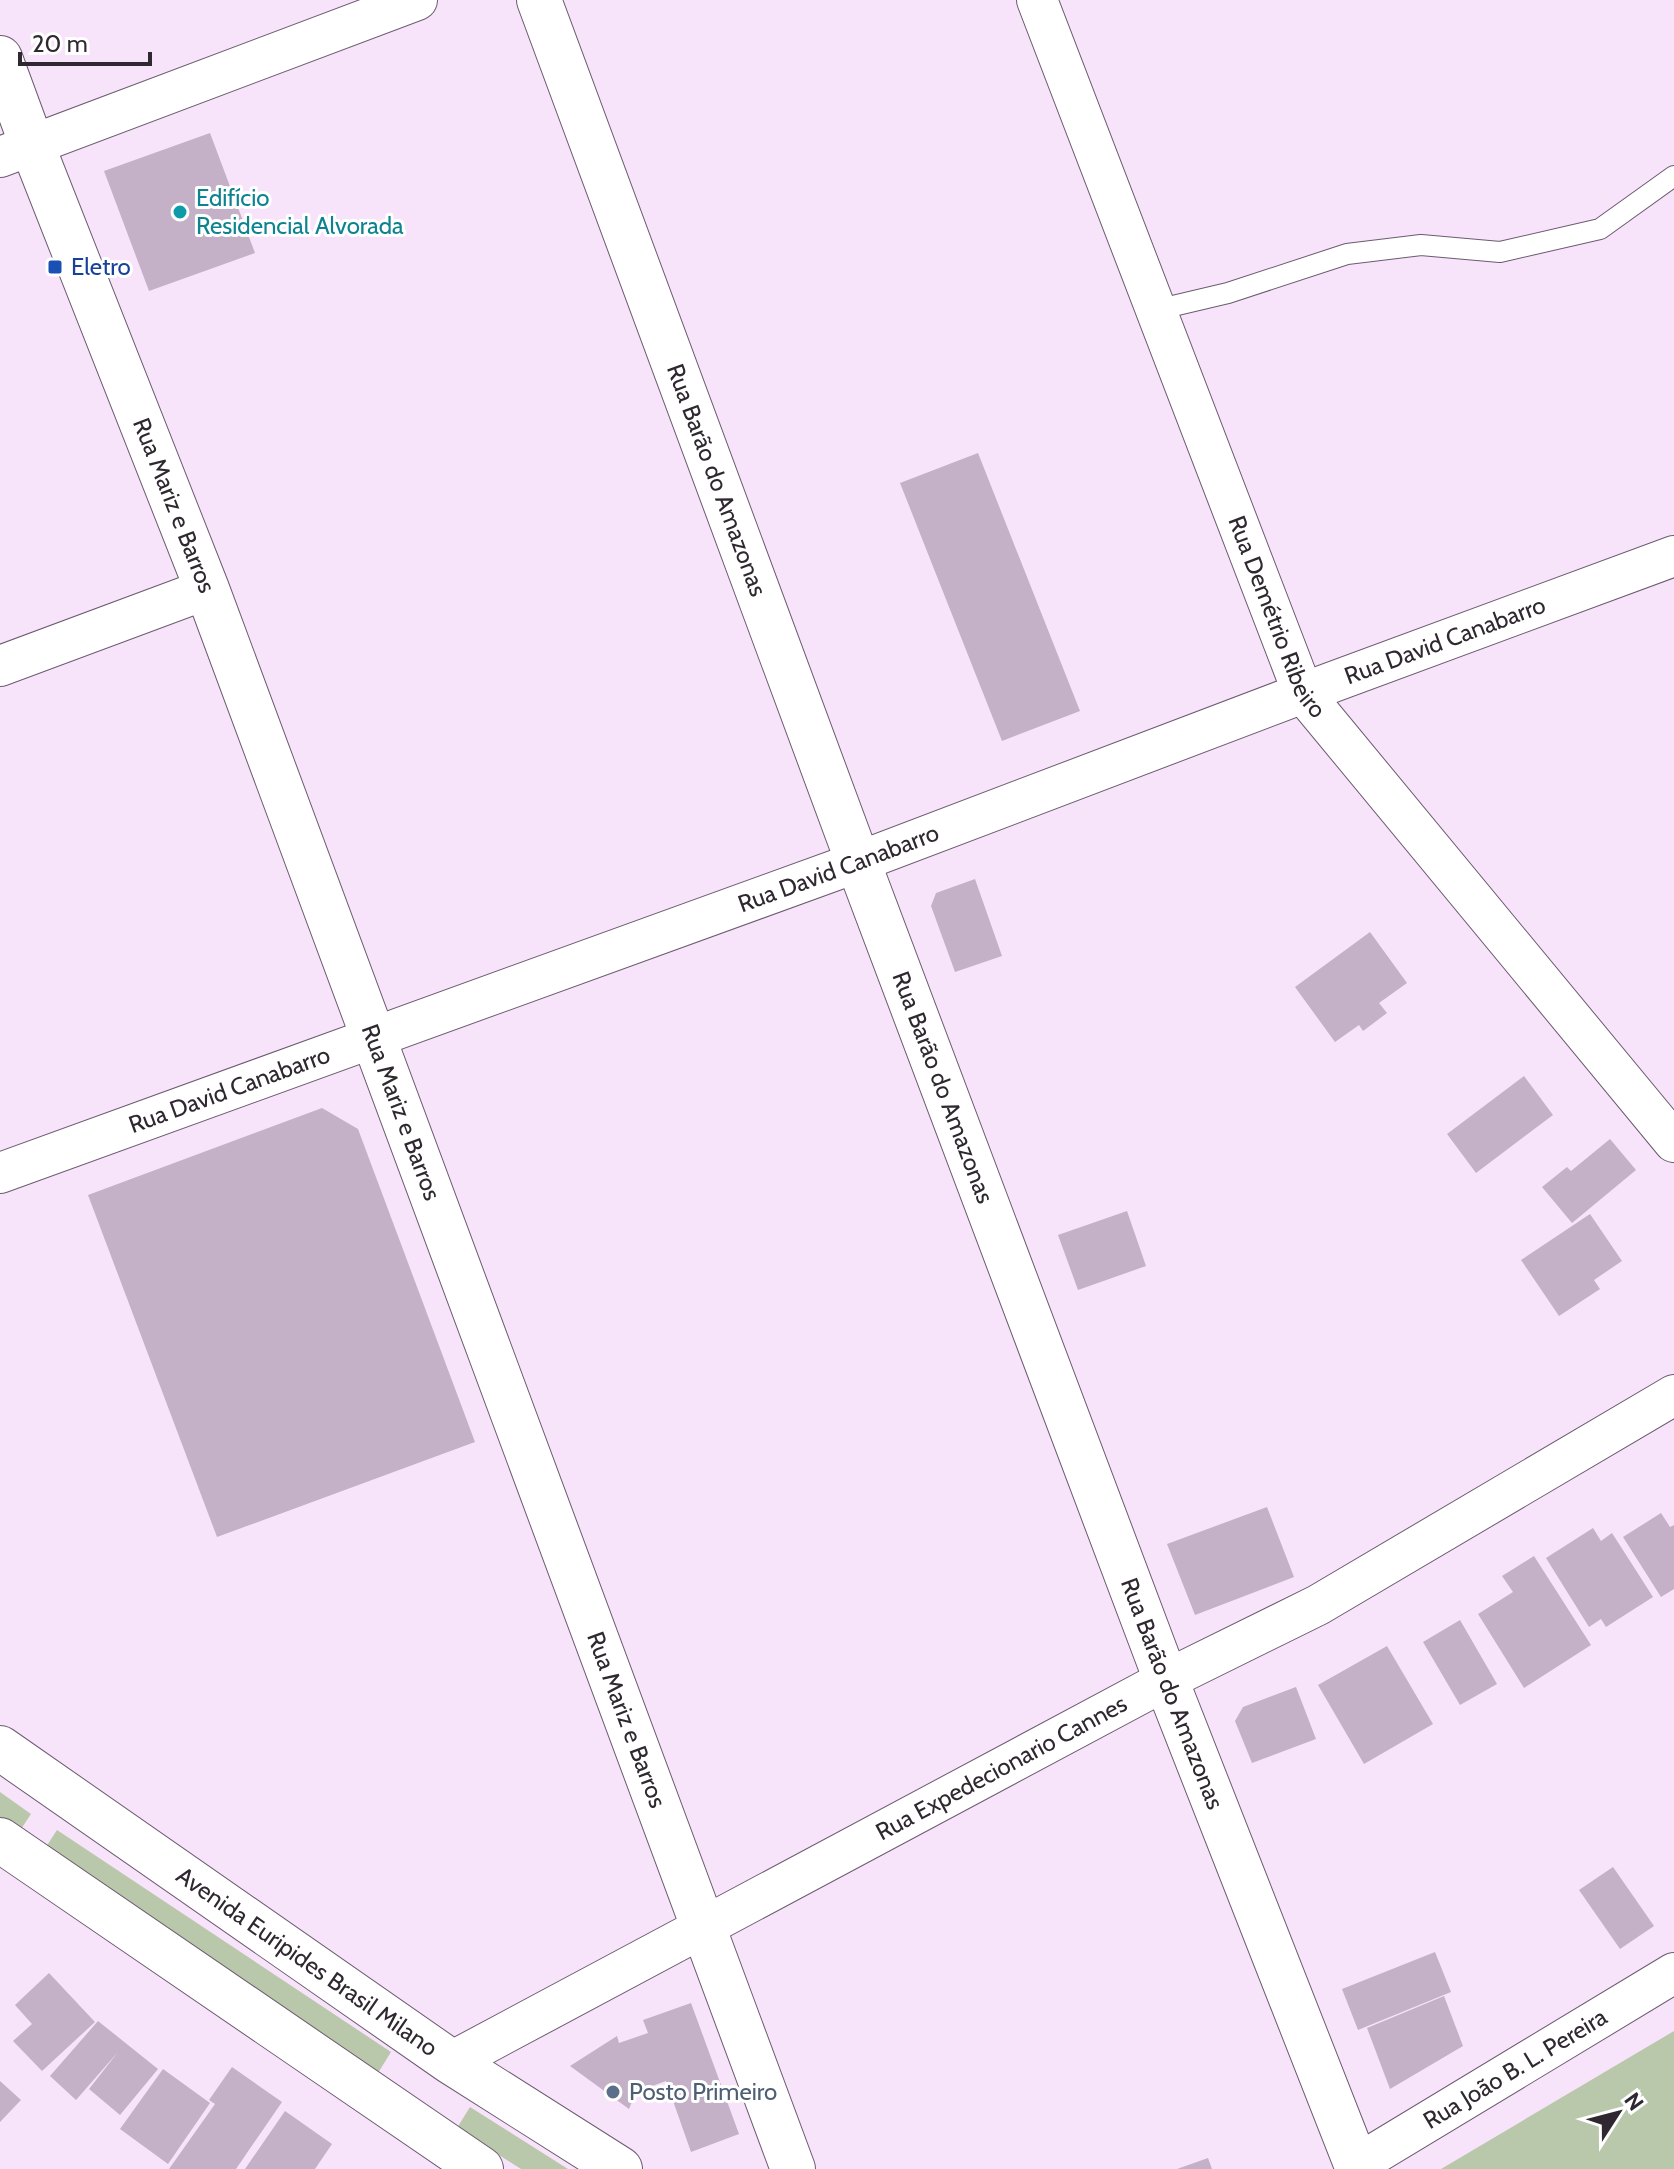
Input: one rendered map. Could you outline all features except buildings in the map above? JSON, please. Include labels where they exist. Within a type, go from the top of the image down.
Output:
[{"type":"street","points":[[16,151],[417,0]]},
{"type":"street","name":"Rua Barão do Amazonas","points":[[539,0],[858,862],[1166,1680],[1357,2167]]},
{"type":"street","name":"Rua Demétrio Ribeiro","points":[[1037,0],[1303,693],[1674,1142]]},
{"type":"street","name":"Rua Mariz e Barros","points":[[0,58],[16,151],[207,589],[793,2169]]},
{"type":"street","name":"Rua David Canabarro","points":[[0,1173],[858,862],[1674,556]]},
{"type":"street","points":[[0,666],[207,589]]},
{"type":"street","name":"Rua Expedecionario Cannes","points":[[451,2062],[1166,1680],[1318,1605],[1674,1395]]},
{"type":"street","name":"Avenida Euripides Brasil Milano","points":[[0,1748],[451,2062],[620,2169]]},
{"type":"street","points":[[0,1840],[481,2169]]},
{"type":"street","name":"Rua João B. L. Pereira","points":[[1357,2167],[1674,1973]]},
{"type":"lane","points":[[1156,310],[1228,293],[1347,254],[1421,245],[1500,252],[1600,229],[1674,176]]},
{"type":"green space","points":[[0,1792],[31,1814],[17,1835],[0,1822]]},
{"type":"green space","points":[[57,1830],[391,2052],[378,2073],[44,1850]]},
{"type":"green space","points":[[1674,2031],[1674,2169],[1441,2169]]},
{"type":"green space","points":[[470,2107],[568,2169],[521,2169],[457,2128]]},
{"type":"place","name":"Edifício Residencial Alvorada","points":[[180,212]]},
{"type":"place","name":"Eletro","points":[[55,267]]},
{"type":"place","name":"Posto Primeiro","points":[[613,2092]]}]
